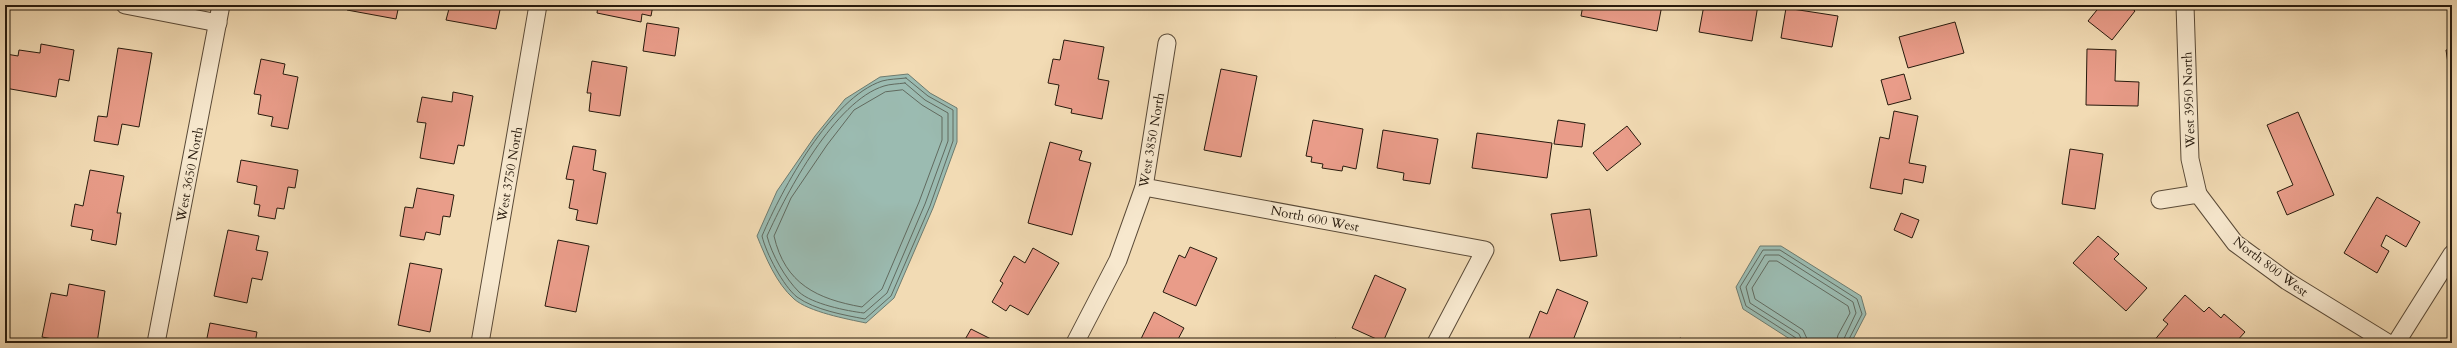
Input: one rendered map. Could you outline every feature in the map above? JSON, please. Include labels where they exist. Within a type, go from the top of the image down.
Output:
[{"type":"street","points":[[125,5],[218,23]]},
{"type":"street","name":"West 3650 North","points":[[156,343],[221,5]]},
{"type":"street","name":"West 3750 North","points":[[480,343],[538,5]]},
{"type":"street","name":"West 3950 North","points":[[2185,5],[2190,159],[2198,194]]},
{"type":"street","name":"West 3850 North","points":[[1075,343],[1118,260],[1144,187],[1167,43]]},
{"type":"street","name":"North 600 West","points":[[1144,187],[1485,250],[1436,343]]},
{"type":"street","points":[[2160,200],[2198,194]]},
{"type":"street","name":"North 800 West","points":[[2198,194],[2235,243],[2287,281],[2388,343]]},
{"type":"street","points":[[2396,343],[2452,254]]},
{"type":"water","points":[[908,74],[930,93],[957,108],[957,142],[933,208],[894,298],[866,323],[809,308],[794,299],[782,286],[768,261],[757,236],[777,191],[815,136],[845,99],[880,77]]},
{"type":"water","points":[[1760,246],[1781,246],[1861,296],[1866,314],[1851,343],[1796,343],[1743,309],[1736,287]]},
{"type":"building","points":[[348,5],[399,5],[396,19],[347,10]]},
{"type":"building","points":[[450,5],[501,5],[496,29],[446,20]]},
{"type":"building","points":[[598,5],[653,5],[651,16],[642,14],[641,22],[597,13]]},
{"type":"building","points":[[1583,5],[1662,5],[1657,31],[1581,16]]},
{"type":"building","points":[[1704,5],[1735,7],[1735,5],[1758,5],[1752,41],[1699,32]]},
{"type":"building","points":[[2101,5],[2128,5],[2135,11],[2112,40],[2088,21]]},
{"type":"building","points":[[1786,8],[1838,16],[1832,47],[1781,38]]},
{"type":"building","points":[[1955,22],[1964,53],[1908,68],[1899,37]]},
{"type":"building","points":[[647,23],[679,28],[675,56],[643,51]]},
{"type":"building","points":[[1064,40],[1104,47],[1098,79],[1109,81],[1102,119],[1071,113],[1072,109],[1055,105],[1059,85],[1048,83],[1053,59],[1060,60]]},
{"type":"building","points":[[41,44],[74,50],[69,81],[59,79],[56,97],[5,88],[6,54],[18,56],[19,50],[40,53]]},
{"type":"building","points":[[118,48],[152,53],[139,127],[122,124],[118,145],[94,141],[98,116],[107,117]]},
{"type":"building","points":[[2087,49],[2116,50],[2115,81],[2139,82],[2138,106],[2086,105]]},
{"type":"building","points":[[2452,49],[2452,90],[2446,50]]},
{"type":"building","points":[[261,59],[285,64],[283,74],[298,77],[288,129],[271,126],[273,117],[258,114],[261,95],[254,94]]},
{"type":"building","points":[[592,61],[627,67],[620,116],[589,111],[591,93],[587,93]]},
{"type":"building","points":[[1221,69],[1257,76],[1241,157],[1204,150]]},
{"type":"building","points":[[1904,74],[1911,99],[1888,105],[1881,80]]},
{"type":"building","points":[[453,92],[473,96],[464,146],[458,145],[454,164],[420,158],[426,123],[417,122],[422,97],[452,102]]},
{"type":"building","points":[[1894,111],[1918,116],[1909,163],[1926,166],[1923,183],[1904,179],[1902,194],[1870,188],[1880,137],[1889,139]]},
{"type":"building","points":[[2298,112],[2334,195],[2287,215],[2277,192],[2293,185],[2267,125]]},
{"type":"building","points":[[1313,120],[1363,129],[1356,169],[1343,166],[1342,171],[1322,168],[1323,164],[1311,162],[1312,157],[1306,156]]},
{"type":"building","points":[[1558,120],[1585,124],[1582,147],[1554,144]]},
{"type":"building","points":[[1627,126],[1641,144],[1607,171],[1593,153]]},
{"type":"building","points":[[1383,130],[1438,139],[1430,184],[1403,180],[1404,173],[1377,168]]},
{"type":"building","points":[[1477,133],[1552,143],[1547,178],[1472,168]]},
{"type":"building","points":[[1050,142],[1082,151],[1079,160],[1091,163],[1072,235],[1028,223]]},
{"type":"building","points":[[573,146],[596,150],[593,170],[606,173],[597,224],[576,220],[578,210],[569,208],[574,180],[566,179]]},
{"type":"building","points":[[2070,149],[2103,154],[2095,209],[2062,204]]},
{"type":"building","points":[[241,160],[298,170],[295,188],[288,187],[284,209],[277,208],[275,219],[258,216],[260,205],[254,204],[257,186],[237,182]]},
{"type":"building","points":[[90,170],[124,176],[117,213],[121,213],[116,245],[91,240],[93,230],[71,226],[75,204],[83,206]]},
{"type":"building","points":[[417,188],[454,195],[450,217],[443,216],[440,235],[426,232],[424,240],[400,236],[405,207],[413,208]]},
{"type":"building","points":[[2377,197],[2420,222],[2406,247],[2386,235],[2381,246],[2389,251],[2377,273],[2344,253]]},
{"type":"building","points":[[1590,209],[1597,256],[1560,261],[1551,214]]},
{"type":"building","points":[[1901,213],[1919,220],[1912,238],[1894,230]]},
{"type":"building","points":[[228,230],[259,236],[256,250],[268,252],[262,280],[252,278],[247,303],[214,296]]},
{"type":"building","points":[[2098,236],[2119,254],[2114,259],[2147,288],[2126,311],[2073,263]]},
{"type":"building","points":[[558,240],[589,246],[576,312],[545,306]]},
{"type":"building","points":[[1190,247],[1217,258],[1196,306],[1163,292],[1179,255],[1185,258]]},
{"type":"building","points":[[1033,248],[1059,263],[1028,315],[1010,305],[1006,311],[992,302],[1003,283],[1000,281],[1014,256],[1025,263]]},
{"type":"building","points":[[410,263],[442,269],[430,332],[398,325]]},
{"type":"building","points":[[1375,275],[1406,289],[1383,342],[1352,328]]},
{"type":"building","points":[[69,284],[105,291],[97,343],[74,343],[42,337],[51,293],[67,296]]},
{"type":"building","points":[[1557,289],[1588,302],[1572,343],[1534,343],[1528,341],[1540,311],[1547,314]]},
{"type":"building","points":[[2185,295],[2204,312],[2209,307],[2221,318],[2224,314],[2245,332],[2235,343],[2152,343],[2168,324],[2163,320]]},
{"type":"building","points":[[1154,312],[1184,328],[1176,343],[1139,343]]},
{"type":"building","points":[[210,323],[257,332],[255,343],[206,343]]},
{"type":"building","points":[[971,329],[999,343],[963,343]]},
{"type":"building","points":[[1335,338],[1344,343],[1332,343]]},
{"type":"building","points":[[1681,338],[1683,343],[1664,343]]}]
